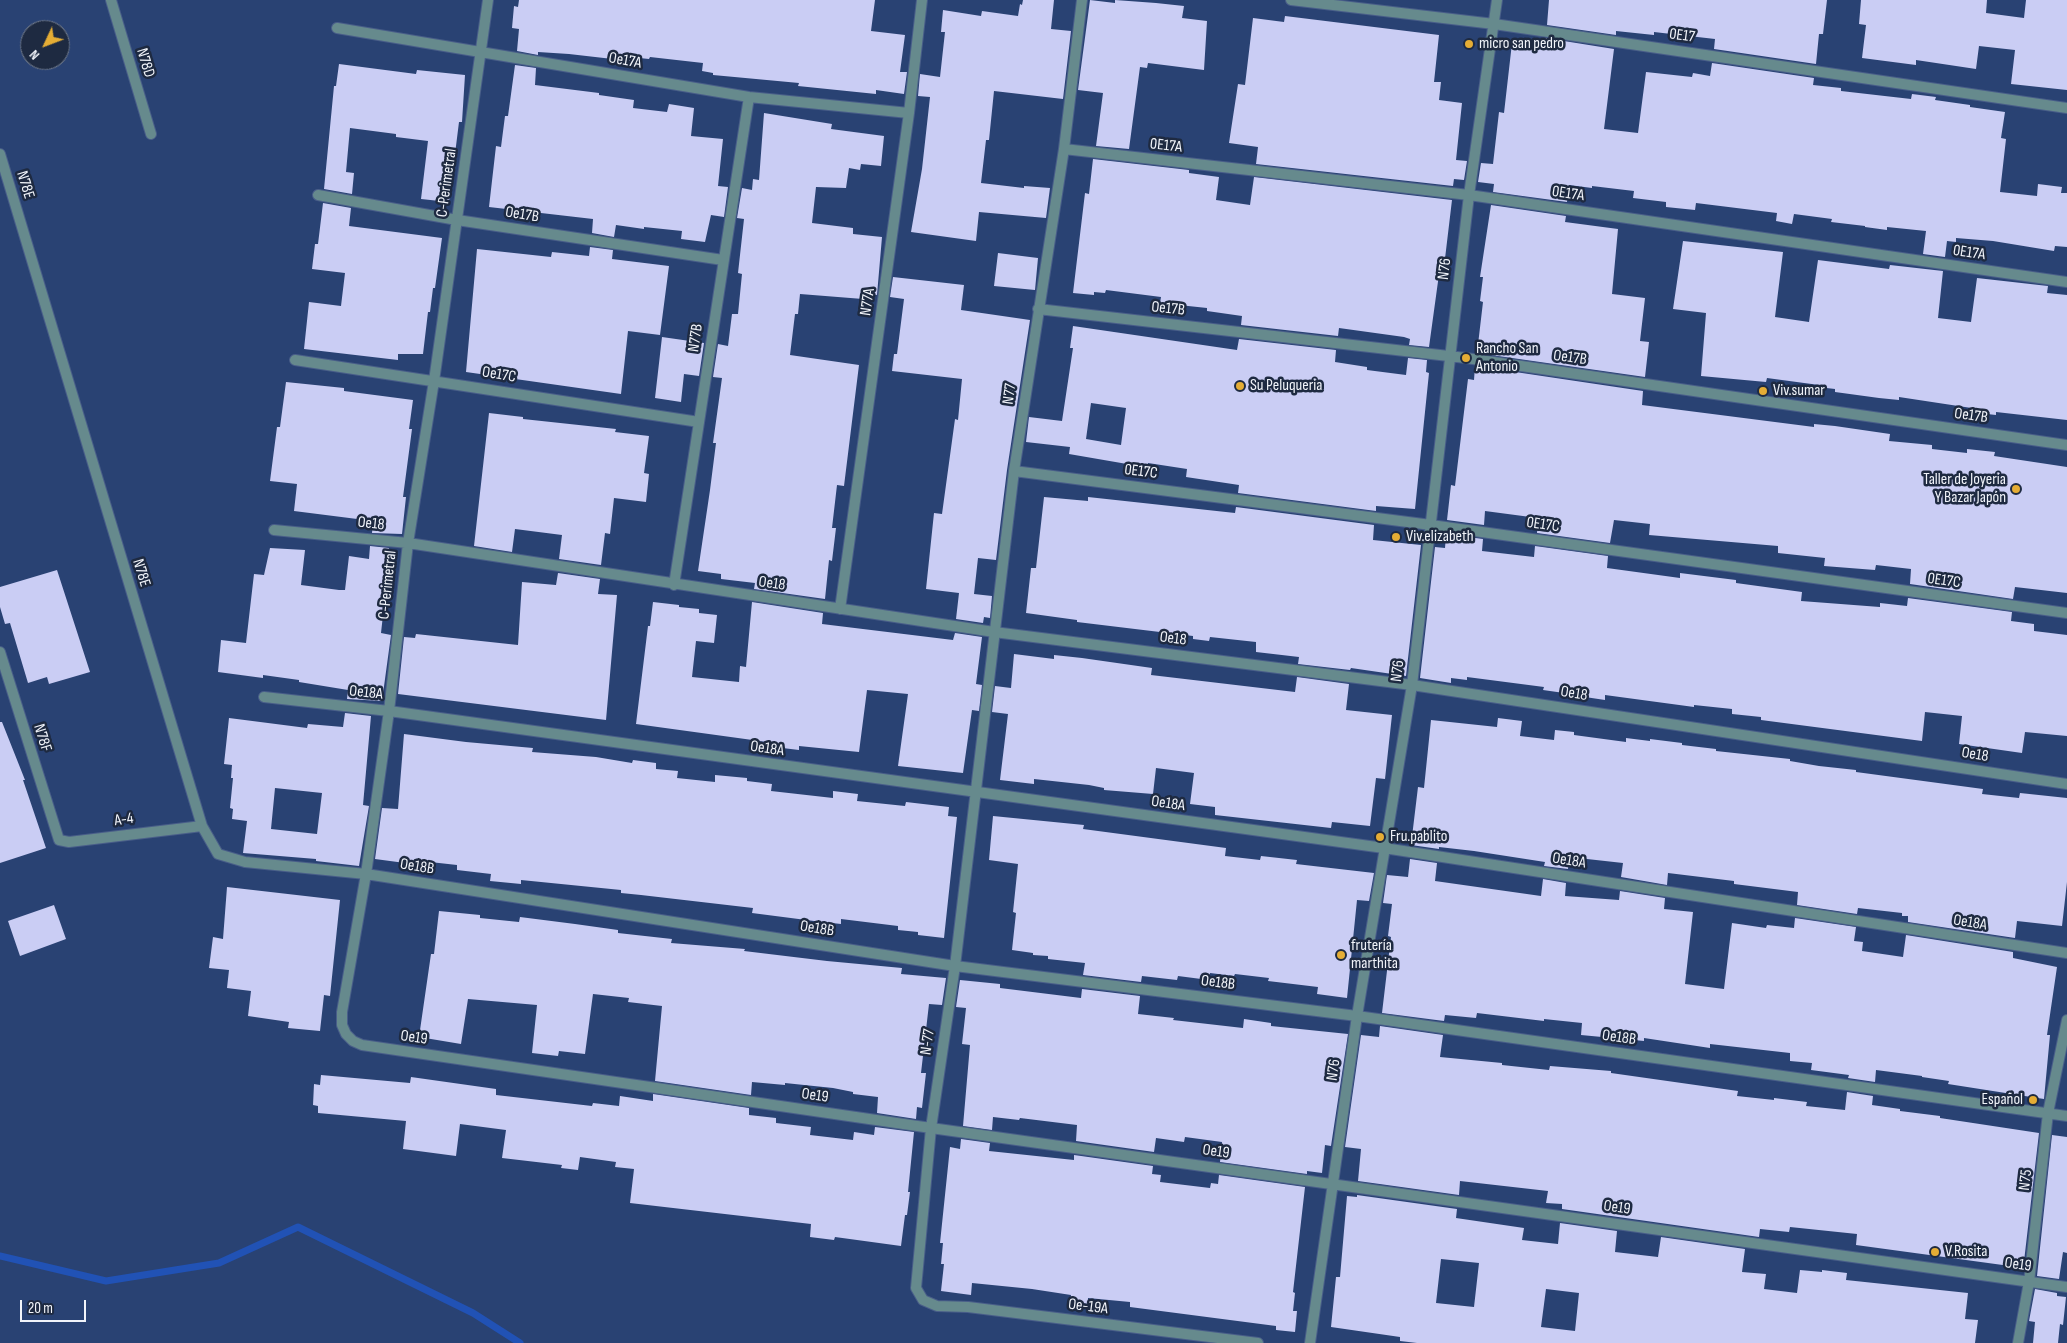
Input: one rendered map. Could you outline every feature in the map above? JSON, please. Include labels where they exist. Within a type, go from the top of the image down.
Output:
[{"type":"street","name":"N78D","points":[[111,0],[151,134]]},
{"type":"street","name":"C-Perimetral","points":[[362,1045],[353,1041],[346,1034],[342,1025],[342,1012],[366,874],[389,711],[408,543],[434,380],[488,0]]},
{"type":"street","name":"N77A","points":[[840,609],[910,113],[922,0]]},
{"type":"street","name":"N77","points":[[975,793],[1014,471],[1064,149],[1082,0]]},
{"type":"street","name":"0E17","points":[[1291,0],[1325,2],[1494,24],[2067,108]]},
{"type":"street","name":"N76","points":[[1310,1343],[1357,1016],[1412,684],[1469,195],[1497,0]]},
{"type":"street","name":"Oe17A","points":[[336,28],[749,97],[910,113]]},
{"type":"street","name":"N77B","points":[[674,585],[749,97]]},
{"type":"street","name":"0E17A","points":[[1064,149],[1469,195],[2067,282]]},
{"type":"street","name":"N78E","points":[[0,154],[202,826],[218,854],[244,862],[366,874]]},
{"type":"street","name":"Oe17B","points":[[318,195],[457,220],[723,260]]},
{"type":"street","name":"Oe17B","points":[[1038,309],[1450,356],[2067,445]]},
{"type":"street","name":"Oe17C","points":[[295,360],[699,422]]},
{"type":"street","name":"0E17C","points":[[1014,471],[1431,525],[2067,613]]},
{"type":"street","name":"Oe18","points":[[274,530],[408,543],[674,585],[994,632],[1412,684],[2067,784]]},
{"type":"street","name":"N78F","points":[[0,652],[55,833]]},
{"type":"street","name":"Oe18A","points":[[264,697],[389,711],[1384,848],[2067,953]]},
{"type":"street","name":"N-77","points":[[918,1294],[915,1280],[931,1128],[955,966],[975,793]]},
{"type":"street","name":"A-4","points":[[55,833],[59,840],[69,842],[202,826]]},
{"type":"street","name":"Oe18B","points":[[366,874],[955,966],[1357,1016],[2067,1116]]},
{"type":"street","name":"N75","points":[[2018,1343],[2029,1282],[2048,1113],[2067,1020]]},
{"type":"street","name":"Oe19","points":[[362,1045],[931,1128],[2067,1287]]},
{"type":"street","name":"Oe-19A","points":[[918,1294],[929,1304],[937,1306],[968,1308],[1258,1343]]},
{"type":"building","points":[[519,0],[875,0],[871,31],[905,35],[900,72],[907,72],[904,94],[876,90],[876,94],[798,86],[799,83],[713,75],[713,73],[702,71],[703,63],[650,57],[649,59],[630,57],[630,61],[569,54],[538,52],[538,55],[517,51],[519,29],[512,28],[514,6],[518,7]]},
{"type":"building","points":[[1023,0],[1054,0],[1051,29],[1071,31],[1063,99],[994,91],[989,140],[986,140],[981,183],[1024,188],[1024,186],[1050,188],[1046,218],[979,212],[976,241],[911,232],[922,169],[930,97],[918,96],[920,74],[940,77],[945,32],[941,32],[943,10],[981,16],[982,11],[1018,16],[1020,4],[1022,5]]},
{"type":"building","points":[[1090,0],[1115,3],[1115,0],[1184,6],[1182,18],[1207,21],[1204,70],[1148,63],[1147,68],[1140,67],[1129,149],[1096,146],[1103,93],[1078,90]]},
{"type":"building","points":[[1549,0],[1827,0],[1823,34],[1819,34],[1816,64],[1714,49],[1715,39],[1654,32],[1654,35],[1616,31],[1616,35],[1547,25]]},
{"type":"building","points":[[1861,0],[1987,0],[1986,13],[2024,18],[2026,0],[2067,0],[2067,90],[2011,84],[2015,50],[1979,46],[1976,69],[1916,60],[1916,65],[1862,58],[1866,25],[1859,24]]},
{"type":"building","points":[[1285,16],[1439,35],[1434,82],[1441,82],[1439,100],[1462,103],[1456,160],[1467,161],[1464,180],[1454,179],[1453,186],[1256,164],[1258,147],[1229,143],[1238,84],[1245,85],[1253,18],[1284,22]]},
{"type":"building","points":[[1545,38],[1614,49],[1604,129],[1638,133],[1646,72],[1692,77],[1693,73],[1710,76],[1712,63],[1814,78],[1813,85],[1841,88],[1841,91],[1911,99],[1912,94],[1936,97],[1935,100],[2005,112],[2001,138],[2006,139],[2000,192],[2037,196],[2038,184],[2062,187],[2061,193],[2067,193],[2067,247],[2055,246],[2054,251],[1993,241],[1956,238],[1956,242],[1947,241],[1945,257],[1923,254],[1926,231],[1887,227],[1887,230],[1831,222],[1832,219],[1794,214],[1792,224],[1776,221],[1777,213],[1696,203],[1695,210],[1666,207],[1666,202],[1633,198],[1634,191],[1592,186],[1592,188],[1569,185],[1567,202],[1493,192],[1494,184],[1478,182],[1481,163],[1493,164],[1499,112],[1504,113],[1512,43],[1544,47]]},
{"type":"building","points":[[339,64],[416,74],[417,70],[465,75],[462,122],[459,122],[449,202],[421,199],[428,141],[396,137],[396,134],[350,128],[346,172],[354,173],[352,194],[324,189],[334,86],[336,86]]},
{"type":"building","points":[[515,65],[536,68],[535,85],[599,93],[599,95],[634,100],[633,108],[667,112],[669,104],[694,108],[691,136],[723,139],[718,186],[728,187],[724,217],[711,215],[705,242],[681,239],[682,231],[616,225],[614,237],[592,233],[593,219],[489,207],[496,146],[501,147],[505,116],[508,116]]},
{"type":"building","points":[[764,113],[832,124],[831,129],[884,136],[881,166],[861,164],[860,170],[849,168],[846,188],[816,187],[812,223],[853,228],[853,234],[882,237],[877,295],[863,293],[863,299],[800,294],[798,314],[795,314],[790,355],[859,365],[844,486],[837,485],[832,528],[836,528],[832,561],[829,560],[825,599],[754,589],[755,583],[721,579],[721,574],[698,571],[716,443],[713,443],[722,378],[713,377],[718,344],[728,346],[732,314],[738,314],[742,274],[738,273],[744,219],[737,218],[742,188],[752,190],[753,179],[759,180]]},
{"type":"building","points":[[1093,159],[1189,170],[1189,173],[1219,177],[1216,200],[1250,205],[1254,177],[1452,200],[1444,267],[1440,267],[1429,347],[1409,345],[1410,339],[1404,337],[1339,328],[1338,336],[1241,325],[1242,316],[1207,311],[1207,308],[1160,303],[1161,297],[1106,290],[1105,293],[1094,292],[1094,295],[1073,293],[1085,193],[1089,194]]},
{"type":"building","points":[[323,203],[351,208],[349,226],[442,238],[435,288],[433,288],[430,312],[428,312],[423,354],[398,354],[398,360],[304,349],[309,302],[341,306],[345,273],[312,269],[315,244],[318,244]]},
{"type":"building","points":[[1491,205],[1566,216],[1565,222],[1618,229],[1612,294],[1645,298],[1640,341],[1649,342],[1645,377],[1477,353],[1483,302],[1480,301],[1483,277],[1480,277]]},
{"type":"building","points":[[1683,241],[1783,252],[1775,317],[1809,322],[1818,260],[1889,269],[1890,265],[1943,271],[1938,318],[1971,322],[1977,278],[2048,286],[2047,293],[2067,295],[2067,420],[1996,412],[1996,415],[1978,413],[1978,409],[1899,397],[1899,400],[1835,392],[1835,389],[1818,387],[1819,385],[1767,378],[1766,382],[1701,376],[1706,313],[1673,309]]},
{"type":"building","points":[[590,247],[613,250],[612,259],[669,266],[660,335],[628,331],[621,394],[466,372],[477,249],[551,257],[552,252],[589,256]]},
{"type":"building","points":[[998,253],[1038,258],[1035,290],[994,286]]},
{"type":"building","points":[[893,277],[964,285],[961,310],[1030,320],[1007,470],[996,560],[978,558],[974,594],[992,596],[990,618],[984,617],[983,623],[956,619],[959,593],[926,589],[934,513],[942,514],[955,419],[958,420],[962,379],[892,371],[894,354],[897,354],[904,299],[890,297]]},
{"type":"building","points":[[1073,326],[1237,350],[1239,339],[1336,350],[1335,362],[1367,367],[1367,370],[1406,375],[1408,358],[1427,360],[1426,372],[1429,373],[1415,509],[1376,506],[1376,511],[1238,493],[1239,485],[1186,477],[1187,469],[1148,463],[1148,465],[1127,464],[1069,454],[1070,447],[1026,442],[1029,417],[1062,421],[1073,348],[1070,348]],"holes":[[[1091,403],[1126,408],[1121,445],[1086,439]]]},
{"type":"building","points":[[662,337],[704,343],[699,376],[684,374],[681,402],[655,398]]},
{"type":"building","points":[[1475,366],[1643,391],[1642,405],[1814,427],[1814,424],[1890,434],[1889,441],[1932,445],[1932,449],[1967,453],[1967,449],[1995,452],[1994,456],[2067,467],[2067,593],[2015,587],[2013,599],[1910,584],[1911,569],[1876,565],[1875,570],[1824,566],[1825,558],[1778,553],[1778,546],[1649,535],[1650,524],[1614,520],[1610,543],[1537,533],[1538,518],[1485,511],[1484,525],[1447,520],[1451,485],[1455,486],[1468,379],[1474,380]]},
{"type":"building","points":[[286,382],[344,388],[344,391],[413,400],[409,429],[412,429],[403,497],[406,497],[402,534],[372,533],[373,521],[294,511],[297,484],[270,481],[277,427],[280,427]]},
{"type":"building","points":[[489,413],[523,417],[523,419],[616,429],[615,432],[649,436],[644,473],[649,474],[646,502],[614,498],[610,534],[605,533],[601,565],[559,559],[562,535],[515,529],[512,552],[474,546]]},
{"type":"building","points":[[1044,497],[1088,501],[1088,497],[1235,513],[1236,507],[1374,525],[1373,540],[1421,545],[1406,676],[1351,668],[1350,670],[1298,664],[1299,657],[1256,652],[1256,642],[1210,637],[1209,641],[1193,639],[1193,636],[1077,622],[1077,620],[1026,613],[1031,568],[1036,568]]},
{"type":"building","points":[[1446,534],[1483,539],[1482,551],[1534,557],[1535,546],[1608,556],[1607,568],[1680,578],[1680,573],[1736,580],[1736,583],[1802,592],[1801,601],[1880,607],[1880,603],[1907,606],[1908,598],[2012,612],[2011,621],[2034,624],[2034,631],[2067,635],[2067,736],[2025,732],[2022,753],[1959,744],[1962,716],[1925,712],[1922,741],[1761,720],[1761,717],[1732,714],[1732,709],[1694,705],[1694,707],[1605,695],[1605,700],[1543,690],[1544,687],[1467,677],[1467,680],[1451,678],[1451,683],[1420,678],[1435,547],[1445,548]]},
{"type":"building","points":[[370,546],[389,548],[381,633],[391,635],[382,701],[347,699],[348,690],[299,682],[299,680],[263,675],[263,678],[218,672],[221,640],[246,643],[254,574],[264,575],[270,548],[305,550],[301,585],[345,590],[349,556],[369,559]]},
{"type":"building","points":[[57,570],[90,672],[49,684],[47,677],[28,683],[10,623],[5,624],[0,607],[0,587]]},
{"type":"building","points":[[558,573],[600,579],[598,594],[617,595],[606,720],[398,694],[404,637],[415,638],[416,634],[518,645],[522,582],[556,585]]},
{"type":"building","points":[[653,602],[699,609],[699,613],[717,615],[714,643],[696,641],[692,677],[739,682],[740,666],[746,667],[752,602],[823,613],[822,624],[953,640],[955,633],[982,637],[976,684],[982,685],[979,711],[972,710],[963,773],[898,766],[908,694],[867,690],[859,752],[799,746],[799,750],[766,746],[767,742],[636,724],[648,626],[650,626]]},
{"type":"building","points":[[1014,654],[1054,659],[1054,655],[1082,658],[1152,668],[1151,675],[1295,692],[1297,677],[1349,684],[1346,710],[1392,715],[1385,779],[1376,778],[1370,826],[1332,822],[1331,828],[1215,815],[1215,807],[1190,804],[1194,773],[1156,768],[1153,794],[1104,790],[1104,788],[1089,785],[1034,779],[1034,784],[1000,780],[1008,714],[992,712],[995,686],[1011,688]]},
{"type":"building","points":[[345,713],[371,716],[363,805],[369,806],[359,866],[316,861],[316,859],[243,853],[247,821],[232,819],[233,809],[230,808],[233,778],[231,778],[232,765],[224,764],[229,718],[307,728],[308,724],[343,727]],"holes":[[[275,788],[322,793],[317,834],[271,829]]]},
{"type":"building","points":[[1498,718],[1522,721],[1520,736],[1554,740],[1555,730],[1574,732],[1574,735],[1626,742],[1626,738],[1650,741],[1650,739],[1716,749],[1716,751],[1790,759],[1790,761],[1819,766],[1856,770],[1856,772],[1983,789],[1982,794],[2019,798],[2020,793],[2067,798],[2067,882],[2062,926],[2017,921],[2015,938],[1908,922],[1908,916],[1902,916],[1902,913],[1858,908],[1857,914],[1797,905],[1798,892],[1734,884],[1734,881],[1668,873],[1667,885],[1621,877],[1623,863],[1569,857],[1568,869],[1544,866],[1545,862],[1474,851],[1411,845],[1418,787],[1424,788],[1431,720],[1497,727]]},
{"type":"building","points":[[0,722],[2,722],[25,780],[23,780],[46,848],[0,863]]},
{"type":"building","points":[[404,734],[533,748],[532,752],[596,757],[632,763],[633,760],[656,763],[656,769],[678,771],[677,778],[715,782],[715,775],[747,778],[747,781],[772,784],[771,791],[833,798],[833,791],[858,794],[857,801],[905,806],[906,802],[949,807],[948,816],[957,817],[944,938],[898,930],[898,926],[841,919],[841,924],[752,913],[753,908],[621,893],[621,890],[521,880],[521,884],[490,881],[491,874],[457,870],[457,865],[421,861],[420,865],[375,859],[382,808],[398,809]]},
{"type":"building","points":[[993,816],[1084,825],[1083,829],[1226,848],[1225,856],[1260,860],[1261,856],[1297,860],[1296,864],[1374,873],[1369,901],[1357,900],[1347,998],[1317,994],[1318,987],[1268,981],[1269,978],[1235,974],[1234,976],[1210,973],[1209,980],[1178,976],[1177,980],[1142,976],[1141,982],[1083,975],[1085,963],[1048,959],[1048,956],[1012,950],[1016,913],[1013,912],[1018,864],[989,860]]},
{"type":"building","points":[[1410,859],[1437,863],[1435,881],[1541,896],[1543,879],[1566,883],[1565,896],[1619,900],[1620,891],[1665,898],[1664,909],[1693,912],[1685,984],[1724,989],[1732,923],[1766,928],[1767,925],[1794,928],[1795,918],[1856,927],[1854,941],[1863,942],[1862,951],[1903,957],[1906,935],[2013,952],[2013,958],[2057,967],[2047,1035],[2050,1035],[2044,1099],[1948,1084],[1949,1081],[1922,1076],[1876,1070],[1875,1082],[1848,1078],[1849,1075],[1811,1070],[1812,1063],[1790,1061],[1790,1053],[1710,1044],[1710,1048],[1644,1038],[1644,1041],[1581,1035],[1582,1023],[1544,1019],[1544,1021],[1477,1013],[1476,1018],[1445,1015],[1444,1021],[1382,1013],[1391,937],[1388,936],[1392,904],[1383,903],[1387,875],[1408,877]]},
{"type":"building","points":[[227,887],[340,900],[330,996],[324,995],[320,1031],[288,1028],[289,1022],[248,1016],[251,991],[227,988],[229,970],[209,968],[213,937],[223,939]]},
{"type":"building","points":[[54,905],[66,939],[20,956],[8,921]]},
{"type":"building","points":[[439,911],[480,915],[480,918],[519,922],[520,917],[575,924],[618,930],[618,933],[672,939],[671,943],[745,949],[744,951],[902,968],[901,974],[946,978],[942,1005],[929,1004],[921,1073],[926,1073],[922,1108],[917,1107],[916,1119],[877,1113],[878,1097],[853,1094],[853,1092],[833,1088],[752,1082],[751,1095],[655,1081],[662,1006],[628,1002],[629,998],[593,994],[585,1054],[559,1051],[558,1056],[532,1053],[537,1005],[468,999],[461,1044],[419,1037],[431,954],[434,954]]},
{"type":"building","points":[[960,980],[1000,984],[1000,988],[1081,998],[1082,989],[1140,996],[1138,1014],[1174,1018],[1173,1020],[1243,1028],[1244,1019],[1271,1023],[1271,1026],[1348,1034],[1331,1146],[1325,1145],[1322,1173],[1307,1171],[1307,1174],[1220,1162],[1222,1142],[1185,1137],[1184,1142],[1156,1138],[1154,1152],[1076,1141],[1077,1125],[1020,1118],[1019,1120],[993,1117],[992,1130],[963,1126],[970,1045],[962,1044],[966,1008],[956,1007]]},
{"type":"building","points":[[1380,1026],[1443,1035],[1440,1057],[1549,1070],[1550,1066],[1611,1071],[1611,1073],[1738,1091],[1737,1096],[1807,1102],[1806,1106],[1845,1110],[1847,1092],[1873,1096],[1872,1105],[1900,1109],[1900,1111],[2039,1133],[2023,1270],[2010,1268],[2010,1266],[1856,1245],[1857,1234],[1790,1227],[1789,1232],[1760,1229],[1759,1237],[1562,1209],[1562,1204],[1546,1203],[1548,1191],[1460,1181],[1459,1195],[1358,1181],[1361,1149],[1345,1147],[1361,1035],[1379,1037]]},
{"type":"building","points":[[321,1075],[410,1083],[411,1077],[496,1089],[496,1095],[592,1106],[593,1103],[619,1106],[620,1096],[653,1101],[653,1094],[749,1108],[749,1115],[776,1118],[776,1123],[811,1127],[810,1135],[853,1140],[854,1132],[874,1135],[875,1127],[914,1132],[908,1192],[910,1192],[901,1246],[835,1237],[834,1240],[810,1237],[811,1224],[630,1203],[634,1169],[615,1167],[616,1162],[580,1157],[578,1170],[561,1168],[562,1165],[502,1158],[506,1130],[460,1124],[456,1156],[403,1149],[406,1121],[318,1113],[318,1106],[313,1105],[314,1084],[320,1085]]},
{"type":"building","points":[[2052,1135],[2067,1137],[2067,1253],[2063,1252],[2059,1279],[2037,1276]]},
{"type":"building","points":[[961,1139],[990,1143],[989,1151],[1074,1160],[1074,1155],[1153,1166],[1152,1174],[1161,1175],[1160,1182],[1210,1188],[1211,1183],[1218,1184],[1219,1175],[1305,1187],[1293,1292],[1295,1293],[1293,1311],[1297,1311],[1295,1332],[1276,1330],[1276,1326],[1130,1307],[1130,1302],[1088,1298],[1088,1304],[1070,1301],[1071,1295],[1032,1289],[972,1283],[971,1295],[941,1291],[944,1264],[941,1264],[943,1243],[940,1243],[950,1147],[960,1149]]},
{"type":"building","points":[[1357,1195],[1457,1209],[1456,1218],[1524,1228],[1522,1240],[1558,1244],[1560,1223],[1617,1231],[1615,1252],[1658,1257],[1661,1237],[1745,1249],[1742,1272],[1766,1274],[1764,1289],[1797,1293],[1800,1270],[1822,1272],[1822,1270],[1847,1273],[1846,1280],[1968,1293],[1965,1319],[1978,1320],[1975,1343],[1417,1343],[1400,1341],[1400,1337],[1331,1327],[1336,1277],[1340,1277],[1347,1196],[1357,1197]],"holes":[[[1441,1259],[1479,1263],[1474,1307],[1436,1303]],[[1546,1289],[1579,1293],[1575,1331],[1541,1327]]]},
{"type":"building","points":[[2035,1289],[2057,1293],[2057,1296],[2066,1297],[2063,1325],[2060,1324],[2058,1343],[2033,1343],[2035,1322],[2029,1321]]},
{"type":"waterway","points":[[0,1256],[106,1281],[219,1263],[298,1227],[473,1313],[520,1343]]},
{"type":"place","name":"micro san pedro","points":[[1469,44]]},
{"type":"place","name":"Rancho San Antonio","points":[[1466,358]]},
{"type":"place","name":"Su Peluqueria","points":[[1240,386]]},
{"type":"place","name":"Viv.sumar","points":[[1763,391]]},
{"type":"place","name":"Taller de Joyeria Y Bazar Japón","points":[[2016,489]]},
{"type":"place","name":"Viv.elizabeth","points":[[1396,537]]},
{"type":"place","name":"Fru.pablito","points":[[1380,837]]},
{"type":"place","name":"frutería marthita","points":[[1341,955]]},
{"type":"place","name":"Español","points":[[2033,1100]]},
{"type":"place","name":"V.Rosita","points":[[1935,1252]]}]
